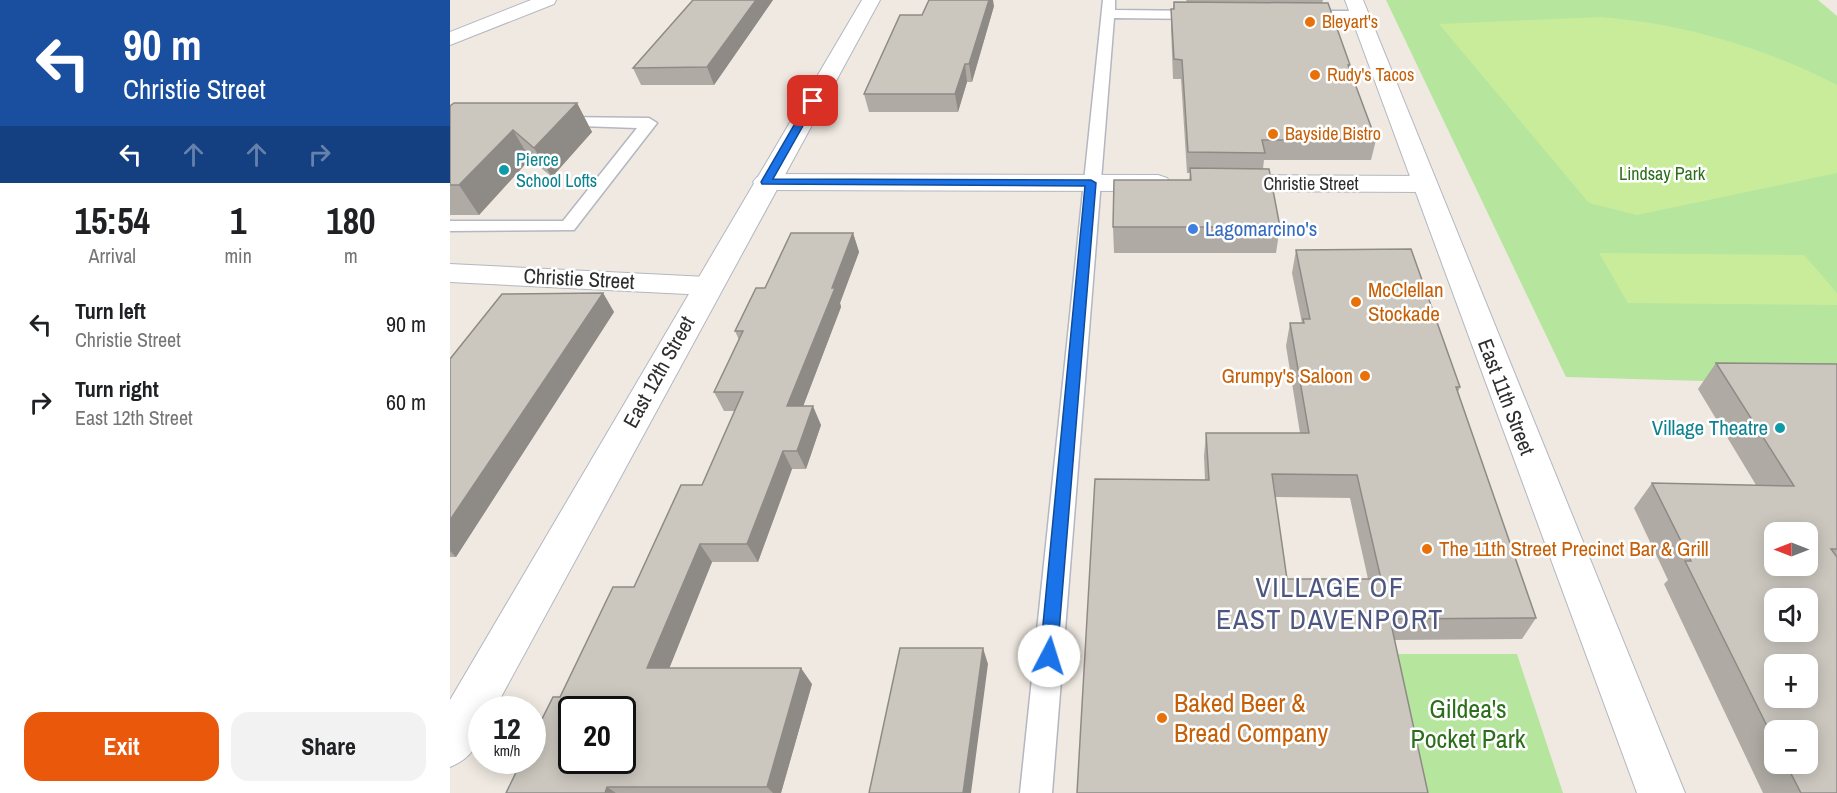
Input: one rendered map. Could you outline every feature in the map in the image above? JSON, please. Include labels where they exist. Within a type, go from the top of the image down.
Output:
[{"type":"street","points":[[450,39],[547,0]]},
{"type":"street","name":"East 12th Street","points":[[450,744],[707,286],[871,0]]},
{"type":"street","name":"East 11th Street","points":[[1357,8],[1661,793]]},
{"type":"street","name":"Christie Street","points":[[766,182],[1424,184]]},
{"type":"street","name":"Christie Street","points":[[450,273],[707,286]]},
{"type":"lane","points":[[1036,793],[1108,7],[1211,15]]},
{"type":"lane","points":[[1292,15],[1357,8]]},
{"type":"lane","points":[[450,226],[568,226],[649,123],[544,122]]},
{"type":"green space","name":"Lindsay Park","points":[[1386,0],[1818,0],[1837,16],[1837,385],[1566,377]]},
{"type":"green space","points":[[1602,17],[1663,25],[1723,39],[1781,59],[1837,85],[1837,173],[1637,215],[1589,203],[1439,24]]},
{"type":"green space","points":[[1599,253],[1804,255],[1837,293],[1837,305],[1628,303]]},
{"type":"green space","name":"Gildea's Pocket Park","points":[[1384,654],[1517,654],[1563,793],[1412,793]]},
{"type":"building","points":[[693,0],[756,0],[707,67],[633,68]]},
{"type":"building","points":[[929,0],[989,0],[969,64],[965,64],[955,94],[864,94],[900,15],[922,15]]},
{"type":"building","points":[[1174,2],[1328,3],[1376,140],[1262,140],[1265,153],[1188,152],[1182,60],[1174,59],[1171,9],[1174,9]]},
{"type":"building","points":[[454,103],[577,103],[534,148],[513,130],[459,185],[450,185],[450,106]]},
{"type":"building","points":[[1190,168],[1269,169],[1280,227],[1113,227],[1114,180],[1191,180]]},
{"type":"building","points":[[791,233],[853,233],[832,288],[835,288],[787,406],[813,406],[797,451],[783,451],[747,544],[700,544],[647,668],[801,668],[767,787],[607,787],[605,793],[506,793],[515,774],[546,774],[546,711],[553,697],[558,697],[558,774],[636,774],[636,696],[560,696],[613,587],[634,587],[681,485],[702,485],[743,392],[714,392],[743,331],[735,331],[756,288],[765,288]]},
{"type":"building","points":[[1411,249],[1460,387],[1456,387],[1536,618],[1390,619],[1428,793],[1077,793],[1095,479],[1209,480],[1206,433],[1309,433],[1290,323],[1304,323],[1303,319],[1310,319],[1296,250]],"holes":[[[1272,474],[1357,475],[1381,579],[1287,579]]]},
{"type":"building","points":[[603,293],[450,520],[450,359],[502,294]]},
{"type":"building","points":[[1716,363],[1837,364],[1837,549],[1831,549],[1837,557],[1837,793],[1801,793],[1791,774],[1818,774],[1818,720],[1764,720],[1685,561],[1691,561],[1652,483],[1794,486]]},
{"type":"building","points":[[900,648],[983,648],[963,793],[869,793]]},
{"type":"place","name":"Bleyart's","points":[[1310,22]]},
{"type":"place","name":"Rudy's Tacos","points":[[1315,75]]},
{"type":"place","name":"Bayside Bistro","points":[[1273,134]]},
{"type":"place","name":"Pierce School Lofts","points":[[504,170]]},
{"type":"place","name":"Lagomarcino's","points":[[1193,229]]},
{"type":"place","name":"McClellan Stockade","points":[[1356,302]]},
{"type":"place","name":"Grumpy's Saloon","points":[[1365,376]]},
{"type":"place","name":"Village Theatre","points":[[1780,428]]},
{"type":"place","name":"The 11th Street Precinct Bar & Grill","points":[[1427,549]]},
{"type":"place","name":"Baked Beer & Bread Company","points":[[1162,718]]},
{"type":"district","name":"VILLAGE OF EAST DAVENPORT","points":[[1330,603]]},
{"type":"route","points":[[813,101],[766,182],[1091,183],[1049,656]]}]
